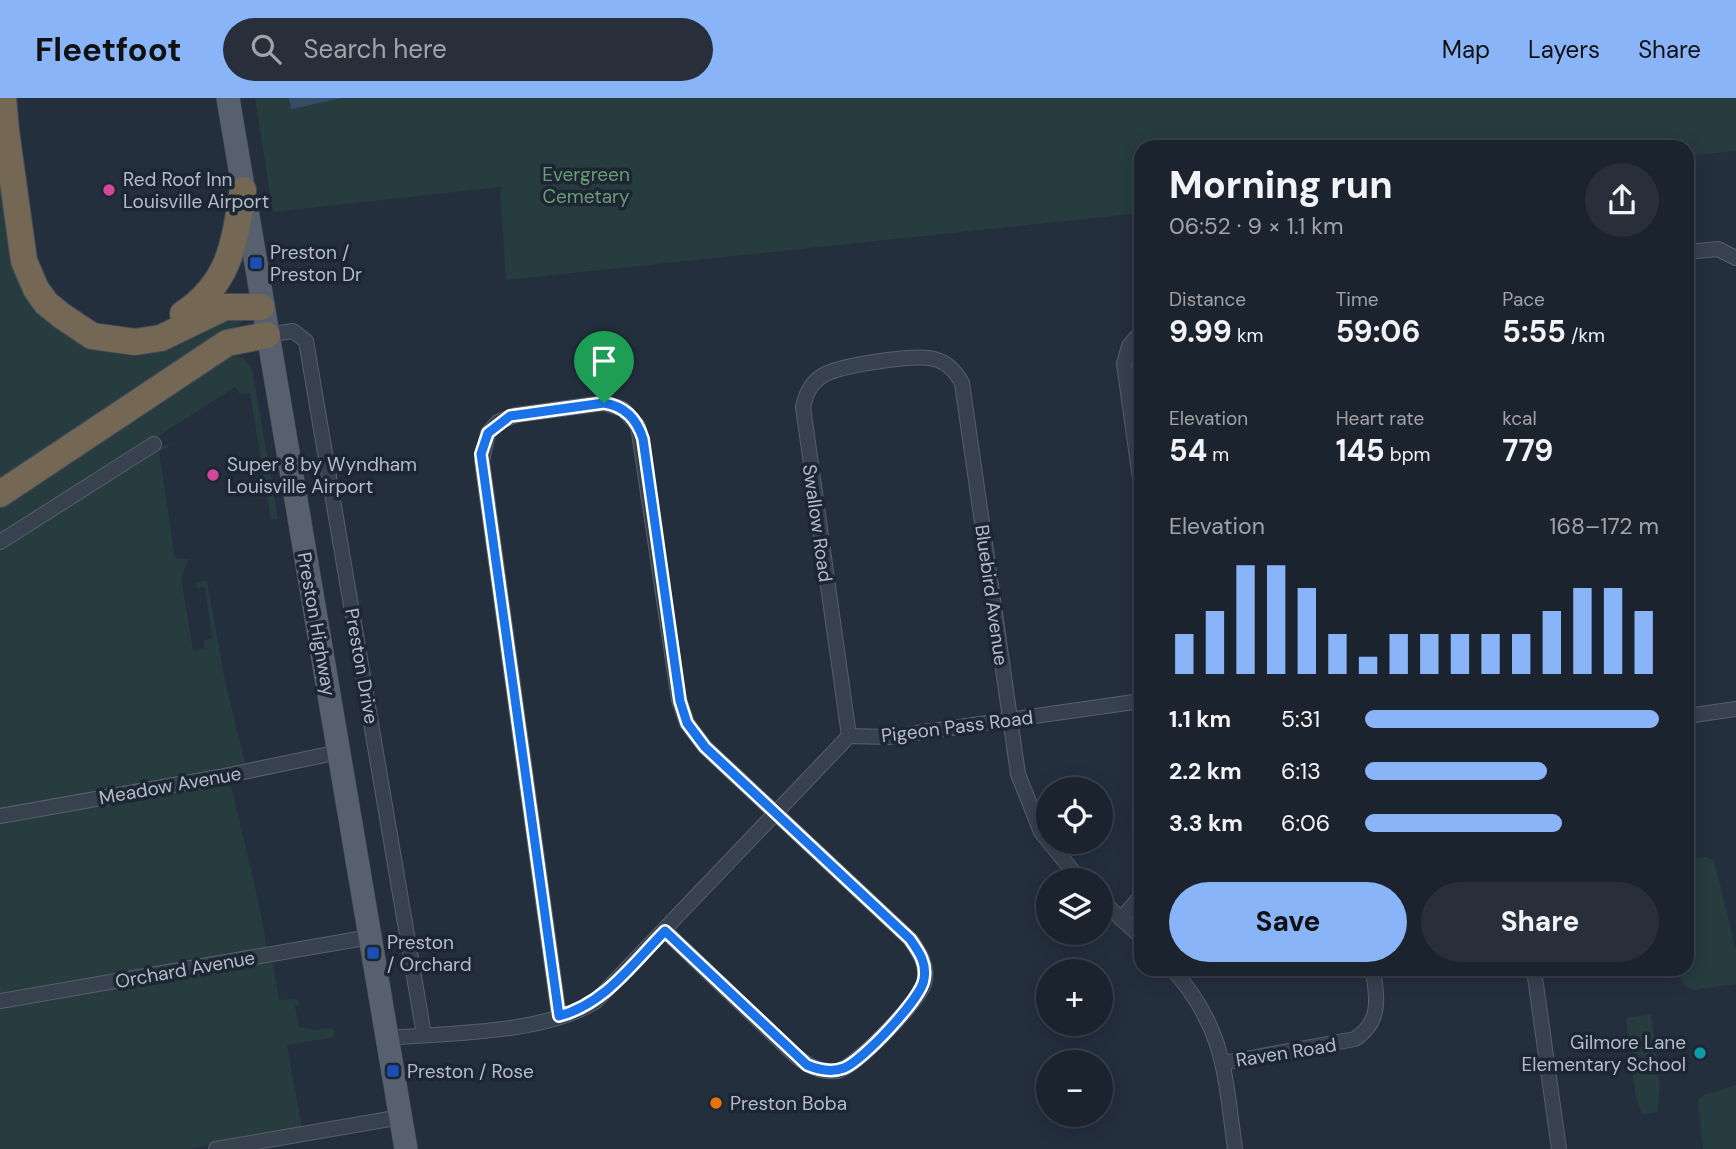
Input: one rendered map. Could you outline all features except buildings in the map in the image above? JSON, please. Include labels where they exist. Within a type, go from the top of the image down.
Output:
[{"type":"highway","points":[[3,98],[18,225],[28,272],[46,303],[92,336],[135,342],[161,338],[225,307],[261,307]]},
{"type":"highway","points":[[71,322],[114,332],[145,331],[168,323],[199,304],[217,285],[228,264],[243,190]]},
{"type":"highway","points":[[0,494],[227,343],[267,335]]},
{"type":"main road","name":"Preston Highway","points":[[228,98],[261,307],[406,1149]]},
{"type":"street","points":[[1694,251],[1717,249],[1736,257]]},
{"type":"street","name":"Preston Drive","points":[[267,335],[293,331],[306,341],[424,1035]]},
{"type":"street","points":[[1134,340],[1129,346],[1124,364],[1134,436]]},
{"type":"street","name":"Bluebird Avenue","points":[[880,363],[934,359],[949,367],[962,383],[1018,774],[1032,816],[1051,848],[1069,868]]},
{"type":"street","name":"Swallow Road","points":[[849,736],[803,407],[808,390],[821,376],[841,369],[880,363]]},
{"type":"street","points":[[559,1016],[481,454],[488,433],[498,422],[516,415],[611,404],[623,409],[638,426],[643,439],[682,711],[693,733],[910,939],[921,954],[925,968],[924,984],[917,997],[855,1062],[836,1071],[816,1069],[797,1057],[665,931]]},
{"type":"street","points":[[0,542],[154,444]]},
{"type":"street","name":"Pigeon Pass Road","points":[[849,736],[888,737],[1134,702]]},
{"type":"street","points":[[1694,715],[1736,709]]},
{"type":"street","points":[[387,1038],[509,1027],[578,1011],[596,1001],[849,736]]},
{"type":"street","name":"Meadow Avenue","points":[[0,816],[219,777],[339,752]]},
{"type":"street","points":[[1121,919],[1134,904]]},
{"type":"street","points":[[1113,911],[1134,931]]},
{"type":"street","name":"Orchard Avenue","points":[[0,1001],[370,937]]},
{"type":"street","points":[[1178,976],[1205,1012],[1218,1041],[1235,1149]]},
{"type":"street","name":"Raven Road","points":[[1223,1063],[1354,1039],[1368,1028],[1376,1012],[1373,976]]},
{"type":"street","points":[[1535,976],[1559,1149]]},
{"type":"street","points":[[216,1149],[401,1117]]},
{"type":"green space","name":"Evergreen Cemetary","points":[[255,98],[1736,98],[1736,151],[1694,155],[1694,140],[1134,140],[1134,214],[506,280],[500,187],[273,212]]},
{"type":"green space","points":[[0,141],[55,326],[185,337],[242,314],[244,321],[0,482]]},
{"type":"green space","points":[[232,355],[244,358],[252,368],[278,519],[271,520],[250,393],[240,394],[235,387],[0,537],[0,501]]},
{"type":"green space","points":[[170,443],[168,448],[159,451],[175,558],[188,559],[181,578],[193,650],[204,649],[204,640],[212,638],[205,587],[197,588],[196,583],[237,573],[207,581],[225,681],[246,767],[0,811],[0,546]]},
{"type":"green space","points":[[230,779],[267,949],[0,996],[0,819]]},
{"type":"green space","points":[[1707,857],[1713,860],[1736,950],[1736,984],[1693,990],[1683,984],[1680,976],[1694,976],[1694,858]]},
{"type":"green space","points":[[272,959],[279,1000],[298,999],[299,1005],[295,1006],[299,1027],[315,1030],[333,1028],[335,1037],[287,1045],[302,1128],[189,1149],[0,1149],[0,1005]]},
{"type":"green space","points":[[1651,1014],[1660,1085],[1657,1112],[1642,1114],[1635,1092],[1626,1018]]},
{"type":"green space","points":[[1736,1085],[1736,1149],[1703,1149],[1698,1101],[1704,1095]]},
{"type":"water","points":[[289,98],[342,98],[291,109]]},
{"type":"place","name":"Red Roof Inn Louisville Airport","points":[[109,190]]},
{"type":"place","name":"Preston / Preston Dr","points":[[256,263]]},
{"type":"place","name":"Super 8 by Wyndham Louisville Airport","points":[[213,475]]},
{"type":"place","name":"Preston / Orchard","points":[[373,953]]},
{"type":"place","name":"Gilmore Lane Elementary School","points":[[1700,1053]]},
{"type":"place","name":"Preston / Rose","points":[[393,1071]]},
{"type":"place","name":"Preston Boba","points":[[716,1103]]},
{"type":"route","points":[[604,403],[623,409],[631,416],[643,439],[680,701],[687,723],[705,747],[910,939],[921,954],[925,976],[917,997],[855,1062],[840,1070],[825,1071],[807,1065],[665,931],[596,1001],[585,1009],[559,1016],[481,454],[488,433],[498,422],[510,416],[604,403]]}]
